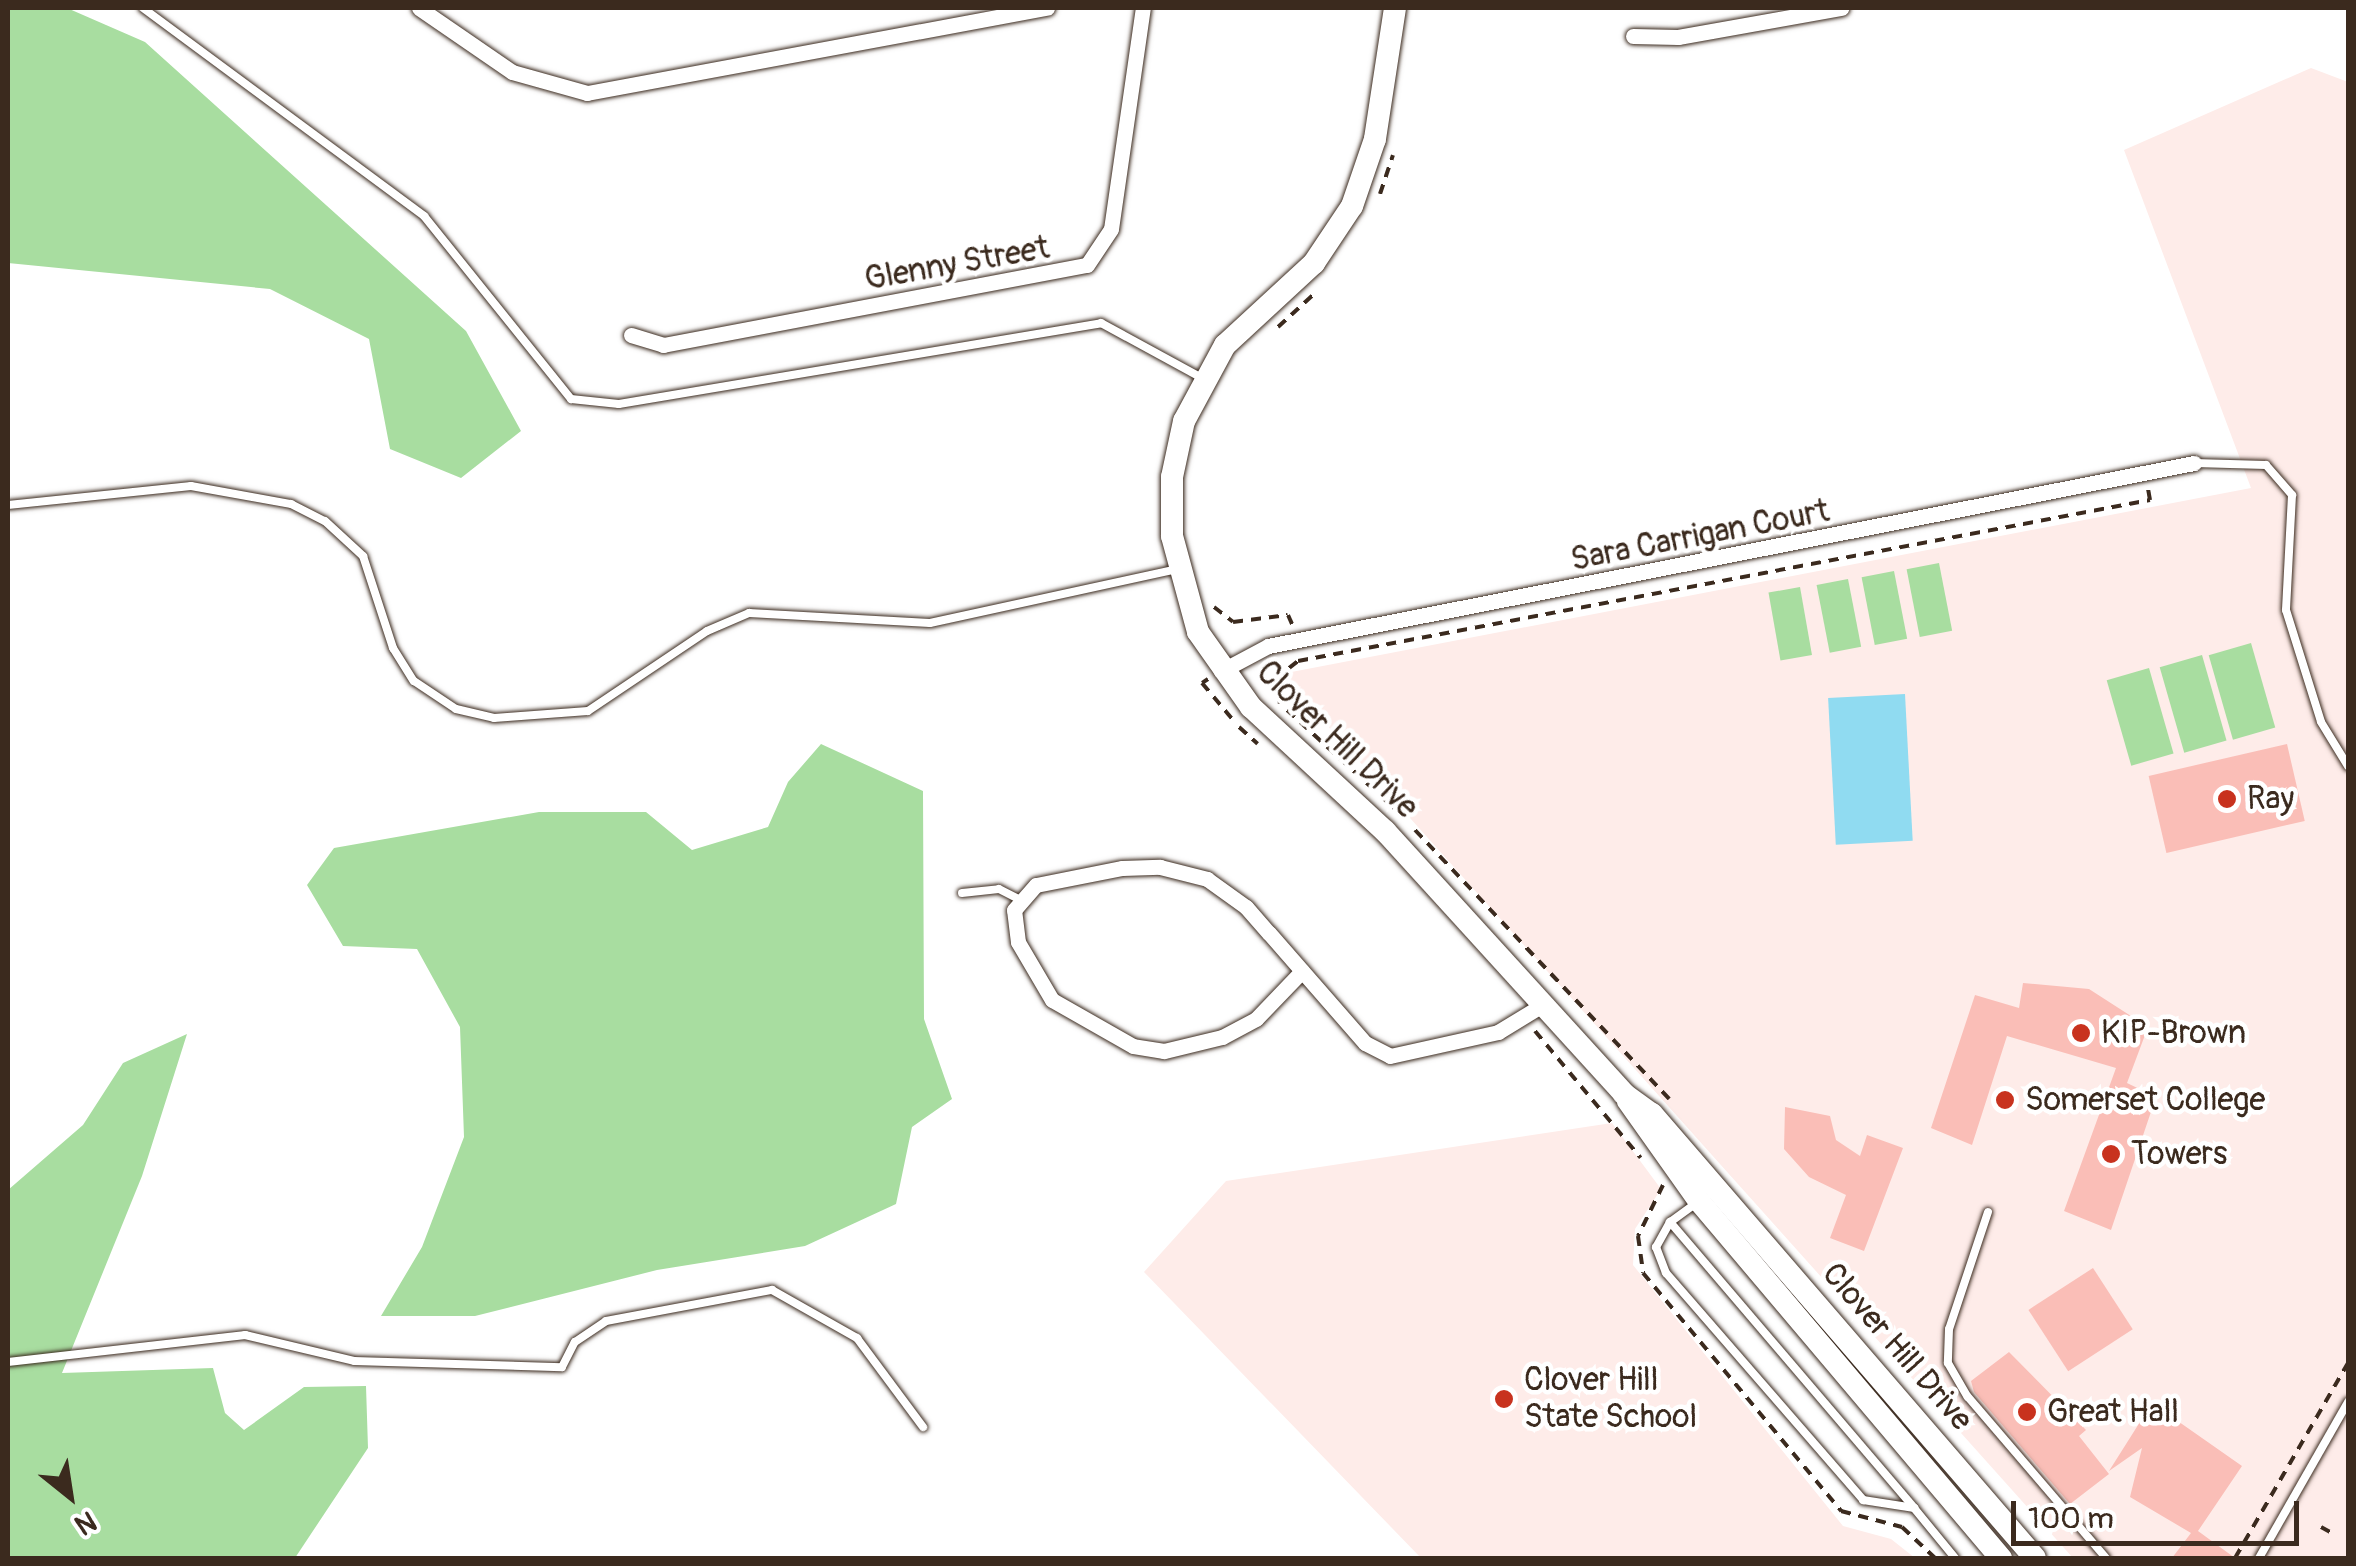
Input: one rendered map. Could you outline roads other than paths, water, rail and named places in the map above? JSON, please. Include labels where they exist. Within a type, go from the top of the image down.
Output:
[{"type":"street","points":[[420,8],[512,72],[587,93],[1048,8]]},
{"type":"street","name":"Glenny Street","points":[[630,336],[663,345],[1087,265],[1112,229],[1143,8]]},
{"type":"street","name":"Clover Hill Drive","points":[[1394,8],[1375,139],[1352,206],[1314,263],[1238,331],[1202,378],[1172,478],[1178,570],[1221,672],[1385,831],[1624,1094],[1726,1198],[2027,1554]]},
{"type":"street","points":[[1633,36],[1678,38],[1841,8]]},
{"type":"street","name":"Sara Carrigan Court","points":[[1221,672],[1268,646],[2194,463]]},
{"type":"street","points":[[1302,971],[1256,1019],[1222,1037],[1164,1052],[1133,1046],[1052,1000],[1014,932],[1019,899],[1036,885],[1093,873],[1175,869],[1234,897],[1382,1054],[1428,1050],[1525,1019],[1544,1004]]},
{"type":"street","name":"Clover Hill Drive","points":[[1624,1094],[1699,1201],[2000,1558]]},
{"type":"lane","points":[[143,8],[424,216],[571,399],[619,404],[1101,324],[1202,378]]},
{"type":"lane","points":[[2194,463],[2266,464],[2292,495],[2286,610],[2321,722],[2348,766]]},
{"type":"lane","points":[[8,506],[191,486],[291,504],[325,521],[363,556],[392,648],[414,681],[456,709],[494,718],[588,711],[707,631],[749,613],[930,623],[1178,570]]},
{"type":"lane","points":[[962,893],[999,889],[1019,899]]},
{"type":"lane","points":[[1726,1198],[1699,1201],[1670,1222],[1656,1247],[1666,1273],[1863,1500],[1914,1508]]},
{"type":"lane","points":[[1988,1212],[1950,1329],[1948,1363],[1968,1396],[2106,1558]]},
{"type":"lane","points":[[1670,1222],[1955,1558]]},
{"type":"lane","points":[[8,1362],[245,1335],[354,1361],[562,1367],[575,1342],[606,1321],[772,1290],[857,1338],[923,1427]]},
{"type":"lane","points":[[2259,1558],[2348,1402]]},
{"type":"water","points":[[1905,694],[1913,841],[1836,845],[1828,698]]},
{"type":"place","name":"Ray","points":[[2227,799]]},
{"type":"place","name":"KIP-Brown","points":[[2081,1033]]},
{"type":"place","name":"Somerset College","points":[[2005,1100]]},
{"type":"place","name":"Towers","points":[[2111,1154]]},
{"type":"place","name":"Clover Hill State School","points":[[1504,1399]]},
{"type":"place","name":"Great Hall","points":[[2027,1412]]}]
